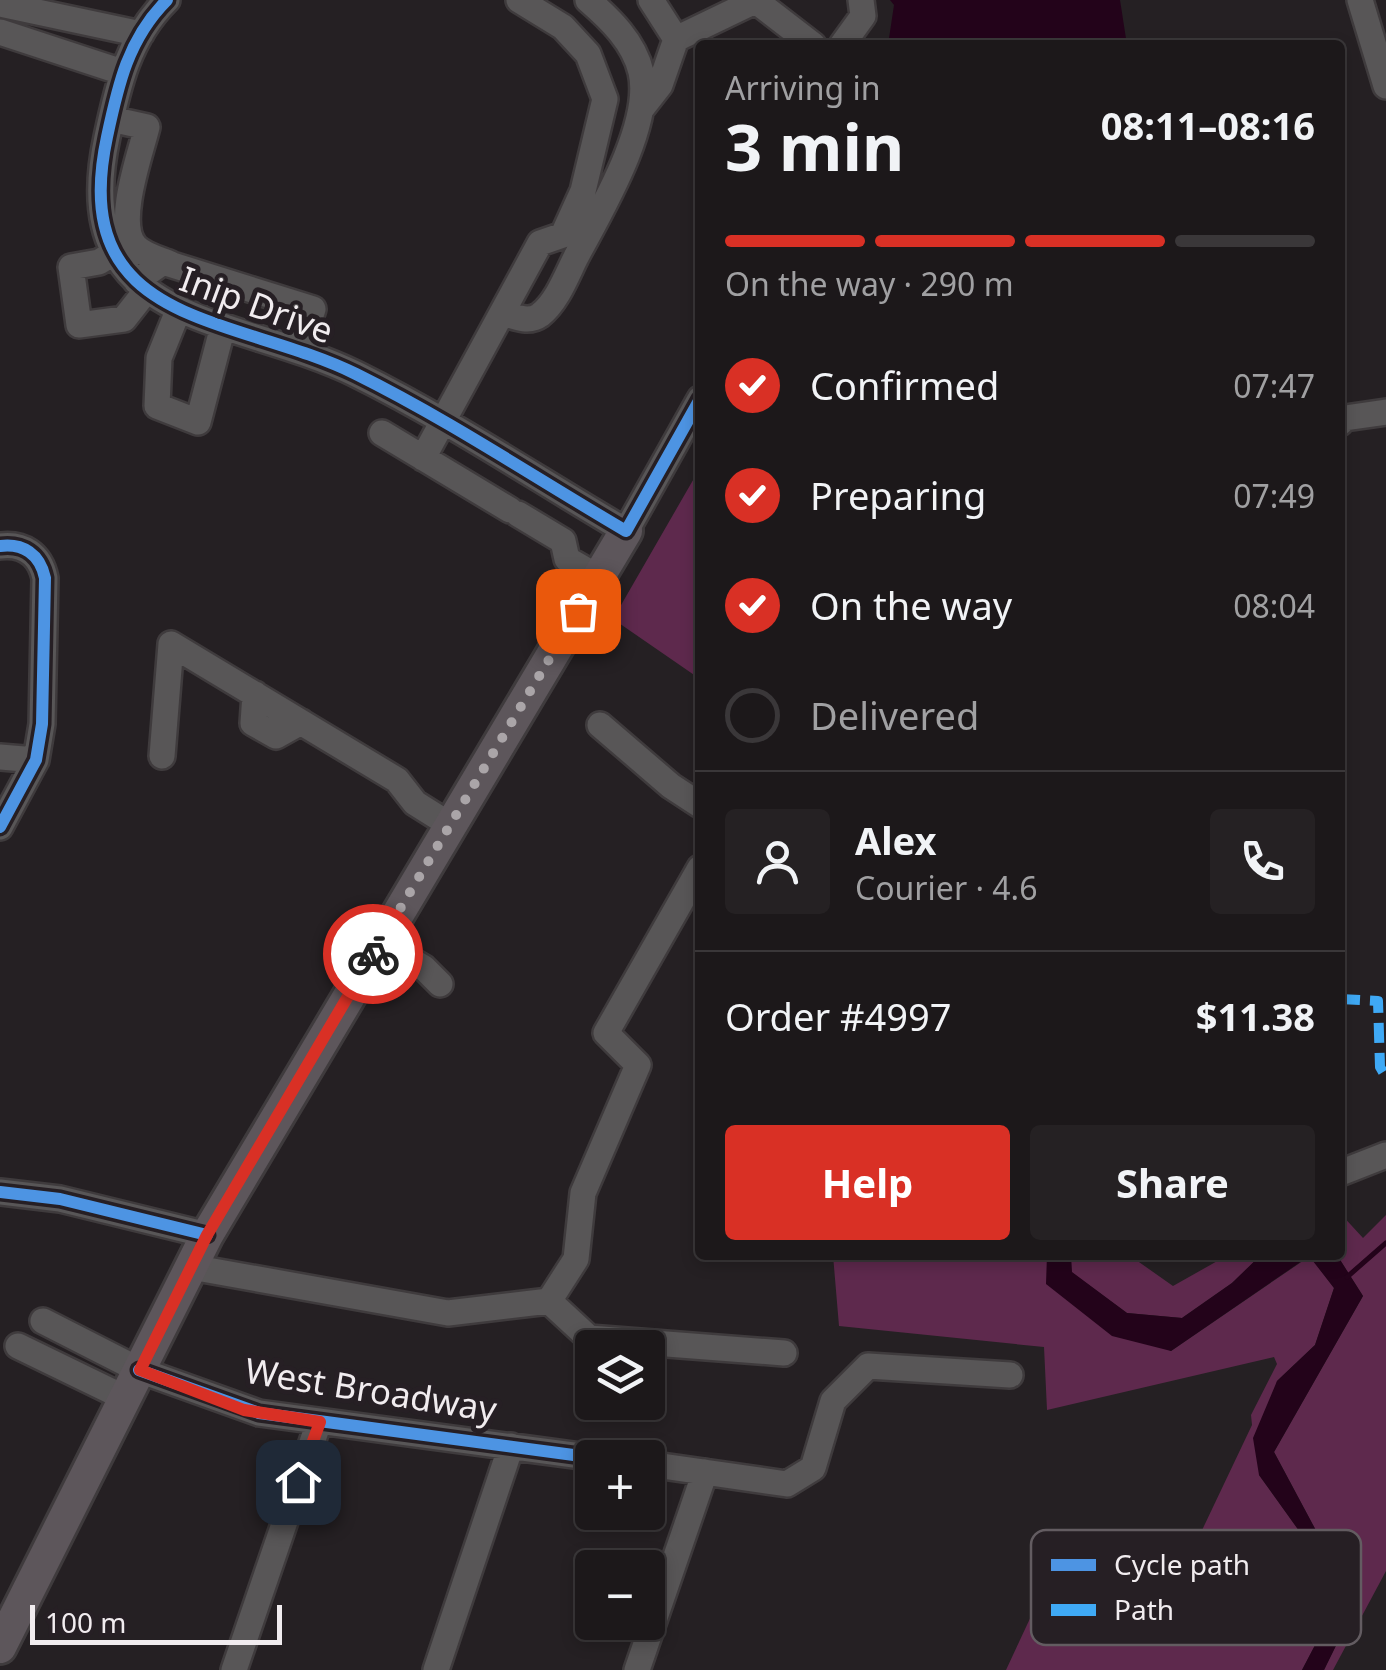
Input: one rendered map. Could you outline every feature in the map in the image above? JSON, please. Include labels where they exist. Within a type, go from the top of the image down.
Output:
[{"type":"main road","points":[[0,1647],[207,1235],[626,531]]},
{"type":"main road","points":[[0,1668],[7,1670]]},
{"type":"street","name":"Inip Drive","points":[[166,0],[140,34],[122,72],[99,196],[108,238],[141,286],[178,311],[300,350],[360,376],[626,531]]},
{"type":"street","points":[[423,458],[540,243],[563,235],[583,191],[605,99],[588,54],[563,27],[519,0]]},
{"type":"street","points":[[588,0],[618,26],[634,57],[641,72],[642,108]]},
{"type":"street","points":[[652,0],[676,38]]},
{"type":"street","points":[[504,314],[526,320],[538,316],[559,290],[619,177],[642,108],[660,85],[676,38],[757,0],[807,40]]},
{"type":"street","points":[[845,40],[862,16],[861,0]]},
{"type":"street","points":[[1360,0],[1386,86]]},
{"type":"street","points":[[0,4],[140,34]]},
{"type":"street","points":[[0,32],[122,72]]},
{"type":"street","points":[[111,120],[147,127],[129,202],[130,240],[139,251],[171,264]]},
{"type":"street","points":[[116,252],[99,262],[72,267],[79,325],[124,318],[141,286],[163,262],[313,310],[300,350]]},
{"type":"street","points":[[178,311],[159,358],[156,406],[198,422],[223,326]]},
{"type":"street","points":[[626,531],[695,408]]},
{"type":"street","points":[[1345,418],[1386,412]]},
{"type":"street","points":[[382,433],[563,541],[567,559],[598,578]]},
{"type":"street","points":[[455,476],[475,442]]},
{"type":"street","points":[[0,546],[20,546],[36,557],[45,578],[42,724],[36,760],[0,827]]},
{"type":"street","points":[[162,756],[171,644],[397,780],[414,803],[450,825]]},
{"type":"street","points":[[600,726],[695,802]]},
{"type":"street","points":[[0,758],[36,760]]},
{"type":"street","points":[[550,1300],[576,1258],[583,1193],[638,1065],[606,1032],[695,877]]},
{"type":"street","points":[[380,942],[424,968],[440,984]]},
{"type":"street","points":[[1345,1171],[1386,1155]]},
{"type":"street","points":[[0,1192],[60,1198],[207,1235]]},
{"type":"street","points":[[191,1267],[448,1312],[550,1300]]},
{"type":"street","points":[[550,1300],[589,1338],[784,1353]]},
{"type":"street","points":[[43,1321],[132,1384]]},
{"type":"street","points":[[18,1346],[132,1384]]},
{"type":"street","points":[[665,1466],[787,1484],[813,1468],[833,1401],[868,1366],[1010,1374]]},
{"type":"street","name":"West Broadway","points":[[132,1384],[244,1410],[575,1455]]},
{"type":"street","points":[[234,1670],[320,1422]]},
{"type":"street","points":[[436,1670],[511,1446]]},
{"type":"street","points":[[638,1670],[705,1472]]},
{"type":"shaded area","points":[[890,0],[1120,0],[1126,40],[889,40],[894,5]]},
{"type":"shaded area","points":[[695,477],[695,676],[613,619]]},
{"type":"shaded area","points":[[1386,1215],[1386,1571],[1361,1618],[1361,1530],[1316,1530],[1274,1452],[1363,1296],[1340,1260],[1345,1260],[1345,1218],[1363,1238]]},
{"type":"shaded area","points":[[833,1260],[1047,1260],[1047,1284],[1171,1351],[1304,1260],[1313,1260],[1334,1288],[1315,1345],[1277,1381],[1259,1475],[1298,1530],[1202,1530],[1252,1425],[1251,1415],[1277,1364],[1274,1357],[1047,1410],[1044,1347],[839,1326]]},
{"type":"shaded area","points":[[1047,1260],[1071,1260],[1072,1272],[1127,1313],[1182,1318],[1232,1283],[1256,1260],[1303,1260],[1171,1351],[1112,1336],[1046,1284]]},
{"type":"shaded area","points":[[1071,1260],[1136,1260],[1173,1286],[1219,1260],[1256,1260],[1232,1283],[1182,1318],[1127,1313],[1071,1272]]},
{"type":"shaded area","points":[[1312,1260],[1340,1260],[1363,1296],[1274,1452],[1316,1530],[1298,1530],[1259,1475],[1253,1438],[1277,1381],[1315,1345],[1334,1288]]},
{"type":"shaded area","points":[[1031,1616],[1031,1645],[1315,1645],[1302,1670],[1006,1670]]},
{"type":"shaded area","points":[[1315,1645],[1336,1645],[1324,1670],[1302,1670]]},
{"type":"shaded area","points":[[1336,1645],[1346,1645],[1333,1670],[1324,1670]]},
{"type":"waterway","points":[[1347,1277],[1386,1243]]},
{"type":"marked path","points":[[1345,999],[1378,1001],[1380,1067],[1386,1077]]},
{"type":"cycle path","points":[[167,0],[134,47],[107,137],[101,200],[111,246],[136,280],[170,305],[356,374],[459,430],[626,531],[695,408]]},
{"type":"cycle path","points":[[0,546],[16,546],[29,552],[39,562],[45,578],[42,724],[36,760],[0,827]]},
{"type":"cycle path","points":[[0,1192],[60,1199],[207,1235]]},
{"type":"cycle path","points":[[139,1370],[259,1413],[575,1455]]},
{"type":"way so far","points":[[373,954],[578,611]]},
{"type":"route","points":[[298,1482],[320,1422],[244,1410],[140,1370],[207,1235],[373,954]]}]
